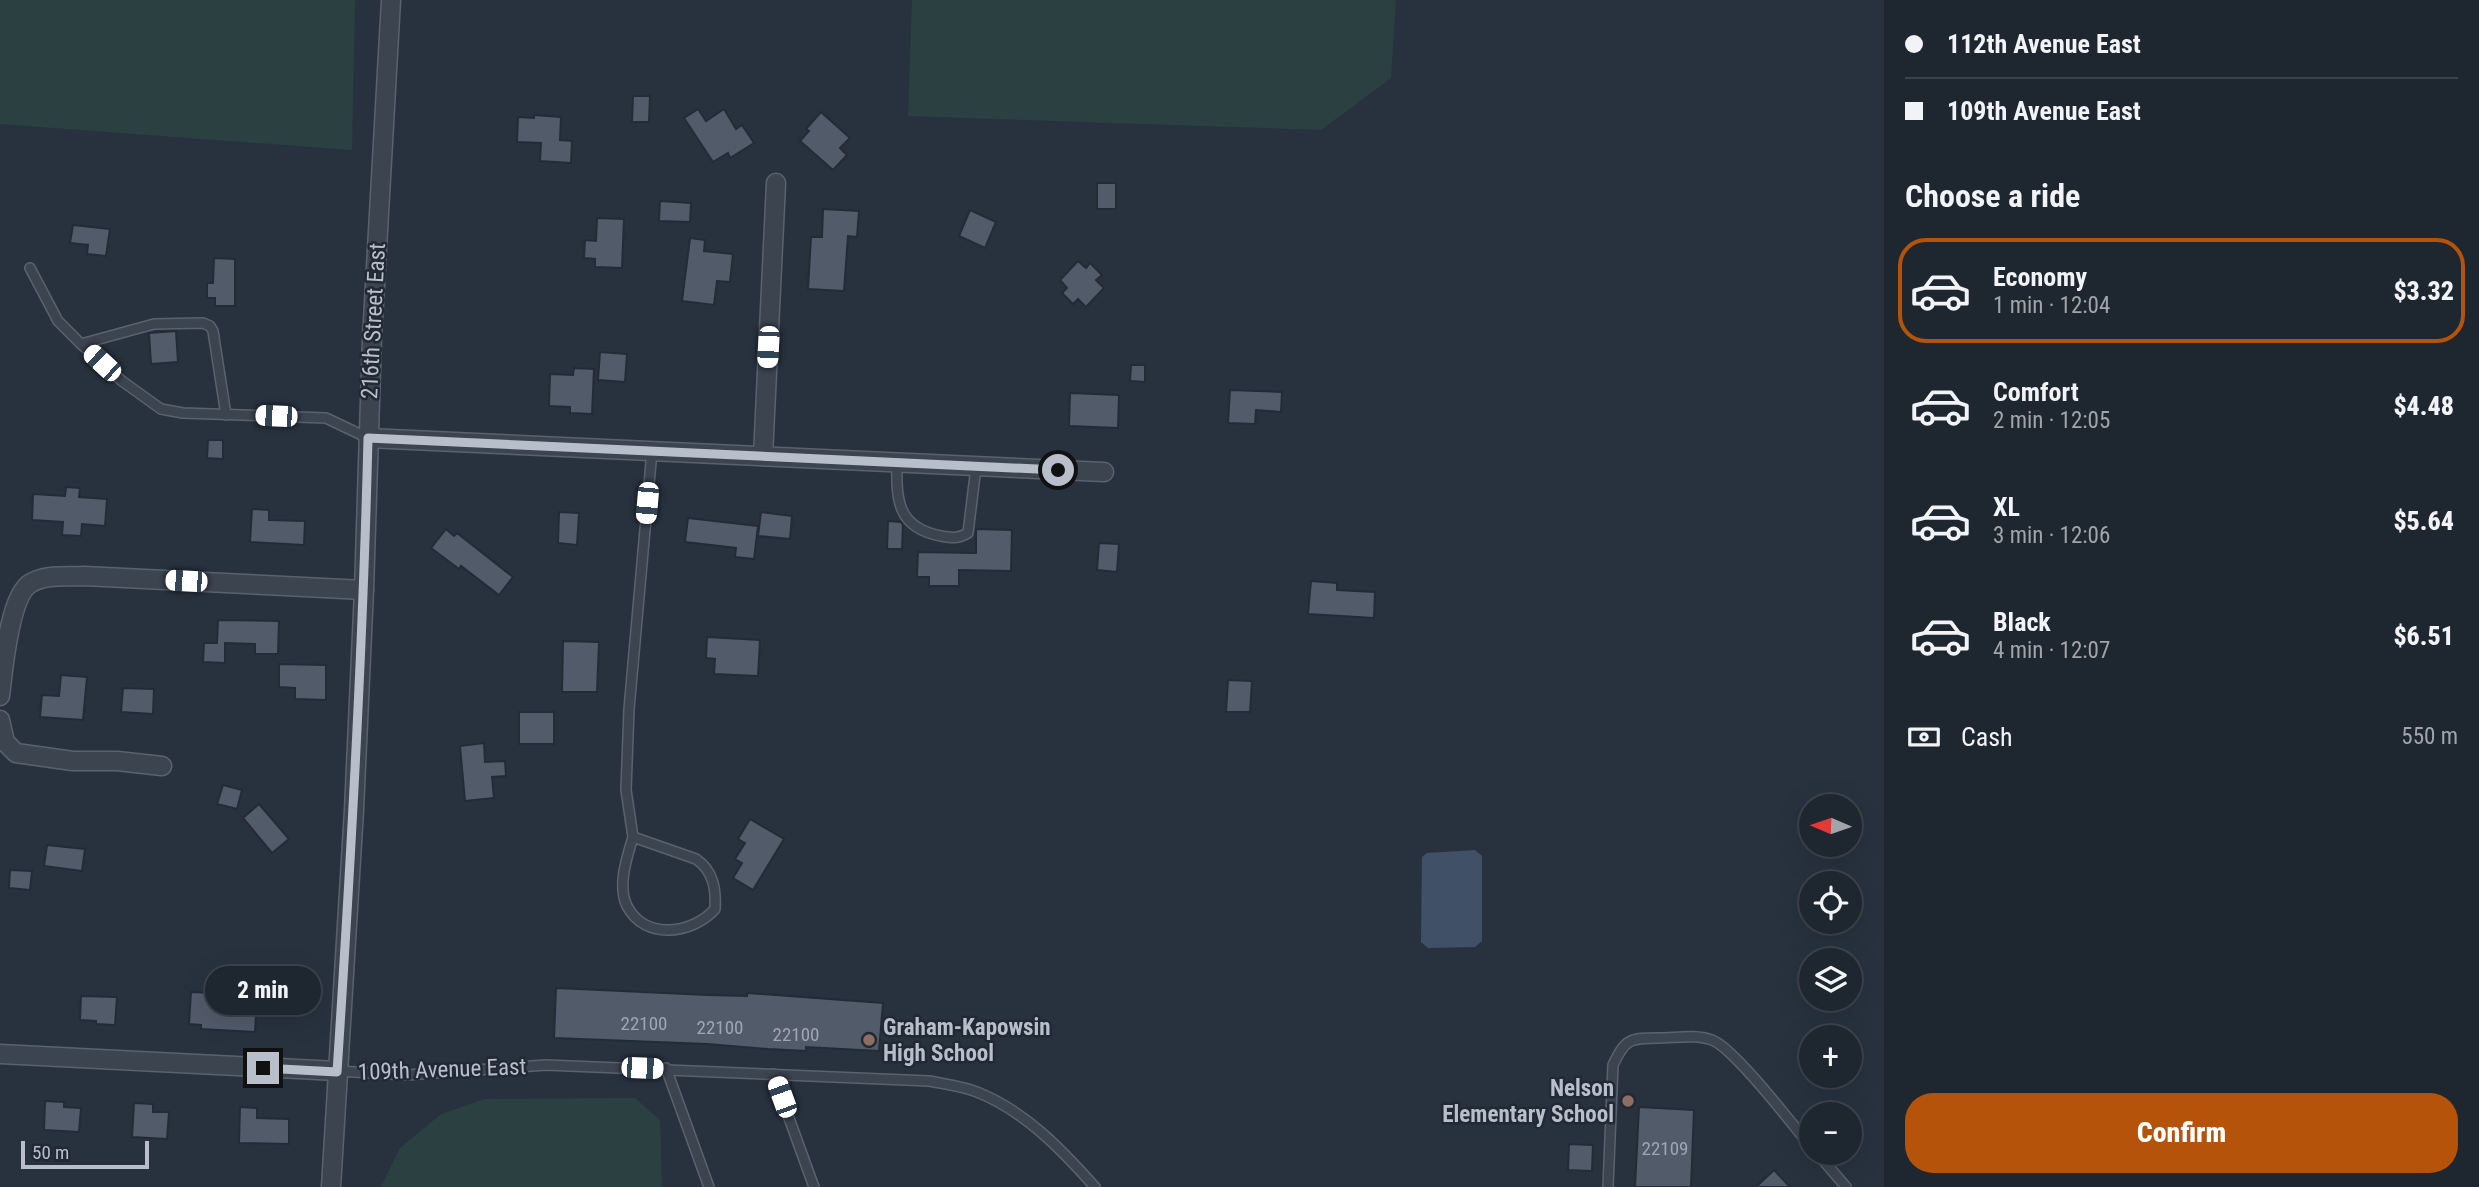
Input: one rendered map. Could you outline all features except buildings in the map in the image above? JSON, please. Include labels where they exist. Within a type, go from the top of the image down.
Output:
[{"type":"street","name":"216th Street East","points":[[331,1187],[354,810],[368,438],[391,0]]},
{"type":"street","points":[[763,456],[776,183]]},
{"type":"street","points":[[368,438],[1104,472]]},
{"type":"street","points":[[0,696],[3,665],[17,600],[29,584],[45,578],[84,576],[364,590]]},
{"type":"street","points":[[0,720],[5,742],[16,753],[30,757],[162,766]]},
{"type":"street","name":"109th Avenue East","points":[[0,1055],[337,1072]]},
{"type":"lane","points":[[30,268],[58,321],[122,381],[161,409],[183,413],[326,418],[368,438]]},
{"type":"lane","points":[[81,344],[154,324],[203,323],[210,326],[226,415]]},
{"type":"lane","points":[[633,837],[696,859],[705,865],[716,887],[715,909],[706,919],[664,932],[642,923],[627,905],[623,881],[633,837],[626,790],[629,709],[652,451]]},
{"type":"lane","points":[[897,463],[896,492],[909,521],[921,532],[952,538],[968,533],[976,467]]},
{"type":"lane","points":[[1608,1187],[1613,1065],[1621,1048],[1634,1038],[1713,1040],[1730,1053],[1799,1133]]},
{"type":"lane","name":"109th Avenue East","points":[[337,1072],[407,1075],[545,1065],[929,1081],[976,1092],[1017,1114],[1056,1144],[1095,1187]]},
{"type":"lane","points":[[666,1068],[709,1187]]},
{"type":"lane","points":[[773,1074],[814,1187]]},
{"type":"lane","points":[[1827,1165],[1846,1187]]},
{"type":"green space","points":[[0,0],[355,0],[352,150],[0,124]]},
{"type":"green space","points":[[912,0],[1396,0],[1391,78],[1321,130],[908,116]]},
{"type":"green space","points":[[635,1098],[660,1120],[662,1187],[381,1187],[400,1148],[441,1114],[485,1099]]},
{"type":"water","points":[[1475,850],[1482,856],[1482,941],[1475,947],[1428,948],[1421,942],[1422,857],[1427,853]]},
{"type":"place","name":"Graham-Kapowsin High School","points":[[869,1040]]},
{"type":"place","name":"Nelson Elementary School","points":[[1628,1101]]},
{"type":"route","points":[[263,1068],[337,1072],[354,810],[368,438],[1058,470]]}]
